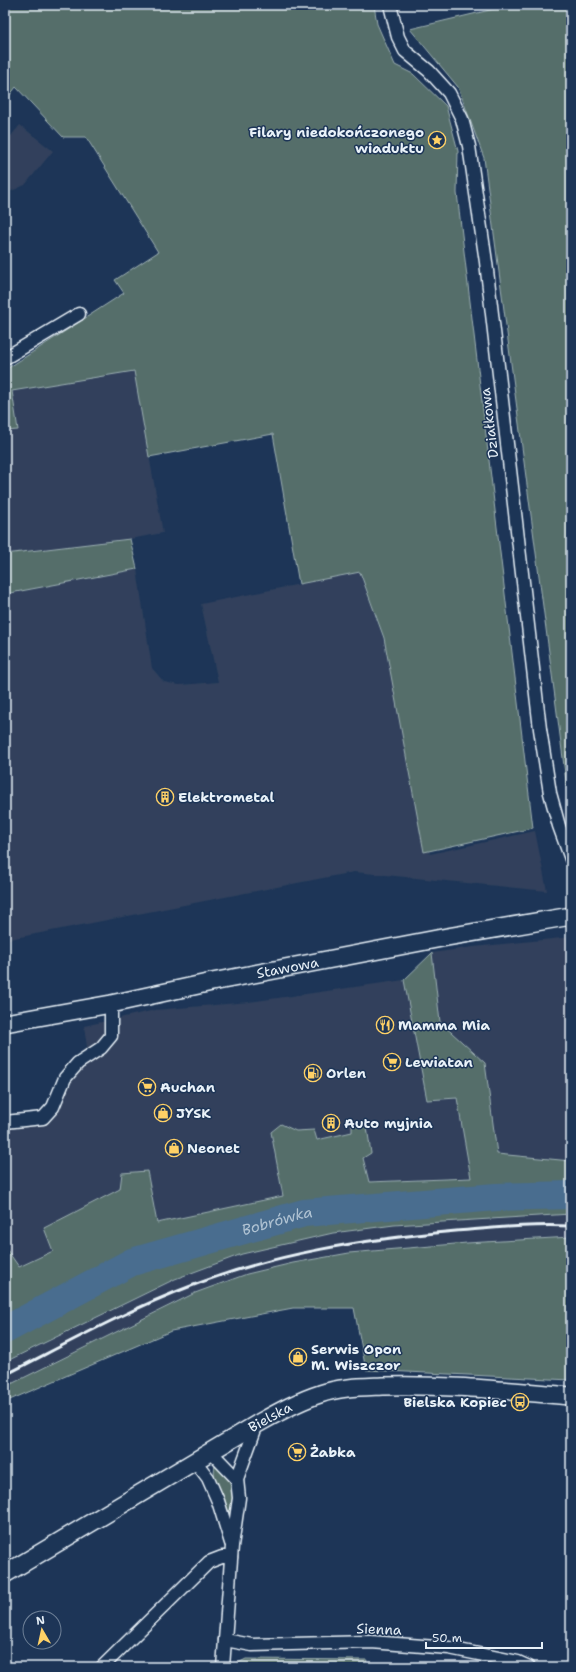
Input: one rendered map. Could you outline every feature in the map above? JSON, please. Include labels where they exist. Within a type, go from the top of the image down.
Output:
[{"type":"street","name":"Działkowa","points":[[390,5],[398,37],[405,51],[429,71],[449,93],[462,119],[469,146],[486,262],[540,729],[550,793],[559,826],[571,859]]},
{"type":"street","points":[[5,358],[79,314]]},
{"type":"street","name":"Stawowa","points":[[5,1023],[111,1004],[212,982],[440,938],[571,916]]},
{"type":"street","points":[[5,1122],[43,1118],[53,1107],[65,1078],[78,1063],[101,1048],[111,1036],[111,1004]]},
{"type":"street","name":"Bielska","points":[[5,1574],[210,1451],[257,1424],[314,1396],[346,1388],[452,1386],[571,1396]]},
{"type":"street","points":[[223,1667],[232,1551],[238,1498],[237,1479],[257,1424]]},
{"type":"street","points":[[210,1451],[237,1479]]},
{"type":"street","points":[[195,1461],[208,1478],[218,1501],[232,1551]]},
{"type":"street","points":[[102,1667],[209,1562],[232,1551]]},
{"type":"street","name":"Sienna","points":[[225,1640],[252,1645],[371,1642],[449,1648],[518,1662],[529,1667]]},
{"type":"shaded area","points":[[20,125],[53,151],[25,185],[7,193],[5,196],[5,143]]},
{"type":"shaded area","points":[[134,371],[163,533],[130,539],[5,554],[5,431],[18,430],[12,391]]},
{"type":"shaded area","points":[[137,569],[152,668],[164,682],[179,685],[218,682],[201,604],[360,572],[396,674],[430,854],[535,831],[547,891],[354,872],[5,940],[5,594]]},
{"type":"shaded area","points":[[571,937],[571,1161],[497,1154],[485,1063],[440,1022],[432,953],[473,947]]},
{"type":"shaded area","points":[[404,980],[427,1100],[457,1098],[471,1178],[369,1182],[363,1158],[353,1132],[316,1140],[314,1130],[296,1131],[281,1124],[271,1132],[283,1196],[157,1223],[147,1171],[120,1189],[90,1205],[53,1251],[19,1267],[5,1247],[5,1118],[41,1110],[50,1101],[63,1067],[87,1047],[84,1026],[155,1010],[249,1002]]},
{"type":"shaded area","points":[[564,1213],[571,1214],[571,1237],[467,1243],[349,1253],[293,1263],[247,1274],[195,1293],[5,1387],[5,1362],[175,1279],[242,1254],[333,1233],[394,1225]]},
{"type":"green space","points":[[5,5],[374,5],[377,24],[395,65],[413,74],[446,106],[458,151],[457,193],[533,828],[424,852],[384,638],[360,572],[299,584],[273,434],[149,457],[134,371],[12,391],[18,430],[5,431],[5,370],[124,293],[115,280],[158,252],[86,137],[63,137],[16,87],[9,96],[5,95]]},
{"type":"green space","points":[[511,5],[571,5],[571,819],[484,158],[458,87],[410,29]]},
{"type":"green space","points":[[130,539],[137,569],[5,594],[5,554]]},
{"type":"green space","points":[[432,953],[440,1022],[485,1063],[497,1154],[571,1161],[571,1214],[394,1225],[333,1233],[242,1254],[175,1279],[5,1362],[5,1247],[19,1267],[53,1251],[44,1228],[120,1189],[122,1173],[147,1171],[157,1223],[283,1196],[271,1132],[281,1124],[296,1131],[314,1130],[317,1140],[352,1132],[352,1124],[366,1121],[371,1153],[363,1158],[369,1182],[471,1178],[457,1098],[427,1100],[404,980]]},
{"type":"green space","points":[[571,1237],[571,1380],[366,1370],[354,1308],[293,1308],[171,1331],[5,1402],[5,1387],[195,1293],[247,1274],[293,1263],[349,1253],[467,1243]]},
{"type":"green space","points":[[215,1466],[222,1470],[229,1481],[232,1494],[232,1516],[230,1518],[227,1515],[218,1490],[214,1471]]},
{"type":"green space","points":[[246,1659],[367,1660],[365,1667],[236,1667],[236,1664]]},
{"type":"waterway","name":"Bobrówka","points":[[5,1330],[132,1262],[304,1213],[496,1197],[571,1195]]},
{"type":"railway","points":[[5,1375],[97,1328],[167,1295],[223,1274],[288,1256],[355,1243],[422,1234],[499,1228],[571,1226]]},
{"type":"place","name":"Filary niedokończonego wiaduktu","points":[[437,140]]},
{"type":"place","name":"Elektrometal","points":[[165,797]]},
{"type":"place","name":"Mamma Mia","points":[[385,1025]]},
{"type":"place","name":"Lewiatan","points":[[392,1062]]},
{"type":"place","name":"Orlen","points":[[313,1073]]},
{"type":"place","name":"Auchan","points":[[147,1087]]},
{"type":"place","name":"JYSK","points":[[163,1113]]},
{"type":"place","name":"Auto myjnia","points":[[331,1123]]},
{"type":"place","name":"Neonet","points":[[174,1148]]},
{"type":"place","name":"Serwis Opon M. Wiszczor","points":[[298,1357]]},
{"type":"place","name":"Bielska Kopiec","points":[[520,1402]]},
{"type":"place","name":"Żabka","points":[[297,1452]]}]
